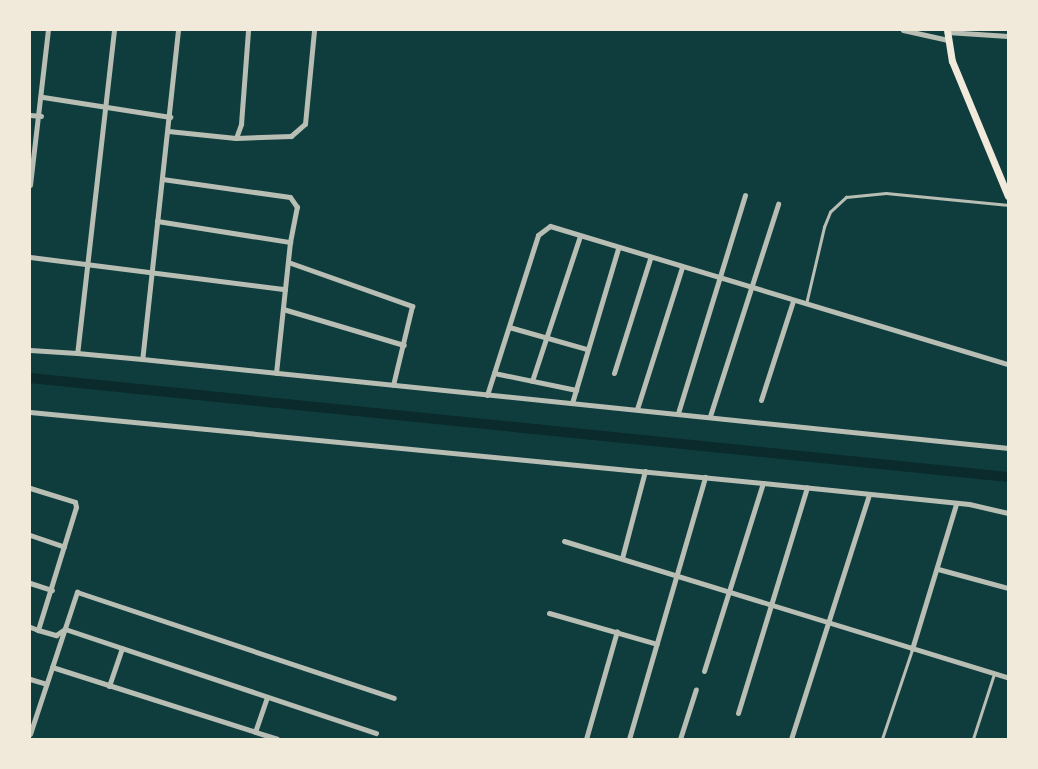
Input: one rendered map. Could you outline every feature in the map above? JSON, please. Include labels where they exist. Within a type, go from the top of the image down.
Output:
[{"type":"main road","points":[[947,34],[952,61],[1008,196]]},
{"type":"street","points":[[30,185],[31,164],[41,116],[48,30]]},
{"type":"street","points":[[77,354],[114,30]]},
{"type":"street","points":[[142,360],[178,30]]},
{"type":"street","points":[[236,138],[241,124],[248,30]]},
{"type":"street","points":[[168,131],[236,138],[291,136],[305,124],[314,30]]},
{"type":"street","points":[[903,30],[1008,37]]},
{"type":"street","points":[[43,97],[170,117]]},
{"type":"street","points":[[30,115],[41,116]]},
{"type":"street","points":[[162,179],[295,198],[276,373]]},
{"type":"street","points":[[678,413],[745,195]]},
{"type":"street","points":[[710,416],[778,204]]},
{"type":"street","points":[[157,221],[290,242]]},
{"type":"street","points":[[487,394],[541,230],[550,226],[650,259],[1008,364]]},
{"type":"street","points":[[532,381],[580,236]]},
{"type":"street","points":[[572,403],[618,249]]},
{"type":"street","points":[[30,257],[285,289]]},
{"type":"street","points":[[614,374],[650,259]]},
{"type":"street","points":[[288,262],[408,303],[412,310],[393,385]]},
{"type":"street","points":[[637,409],[682,268]]},
{"type":"street","points":[[761,400],[793,302]]},
{"type":"street","points":[[283,309],[404,345]]},
{"type":"street","points":[[509,327],[588,349]]},
{"type":"street","points":[[30,350],[710,416],[1008,448]]},
{"type":"street","points":[[494,373],[576,390]]},
{"type":"street","points":[[30,412],[763,482],[956,504],[1008,513]]},
{"type":"street","points":[[622,558],[645,471]]},
{"type":"street","points":[[629,739],[705,477]]},
{"type":"street","points":[[704,671],[763,482]]},
{"type":"street","points":[[738,713],[807,487]]},
{"type":"street","points":[[30,488],[75,502],[52,590],[38,630]]},
{"type":"street","points":[[791,739],[869,494]]},
{"type":"street","points":[[912,649],[938,569],[956,504]]},
{"type":"street","points":[[30,535],[64,547]]},
{"type":"street","points":[[564,541],[773,603],[912,649],[1008,678]]},
{"type":"street","points":[[938,569],[1008,588]]},
{"type":"street","points":[[30,583],[52,590]]},
{"type":"street","points":[[30,733],[77,592],[394,698]]},
{"type":"street","points":[[549,612],[657,644]]},
{"type":"street","points":[[30,627],[52,635],[65,629],[376,733]]},
{"type":"street","points":[[586,739],[617,631]]},
{"type":"street","points":[[110,686],[122,648]]},
{"type":"street","points":[[52,667],[277,739]]},
{"type":"street","points":[[30,679],[46,684]]},
{"type":"street","points":[[680,739],[696,689]]},
{"type":"street","points":[[255,732],[268,696]]},
{"type":"lane","points":[[806,305],[824,227],[834,207],[846,197],[886,193],[1008,205]]},
{"type":"lane","points":[[882,739],[912,649]]},
{"type":"lane","points":[[973,739],[994,674]]},
{"type":"waterway","points":[[30,378],[1008,477]]}]
